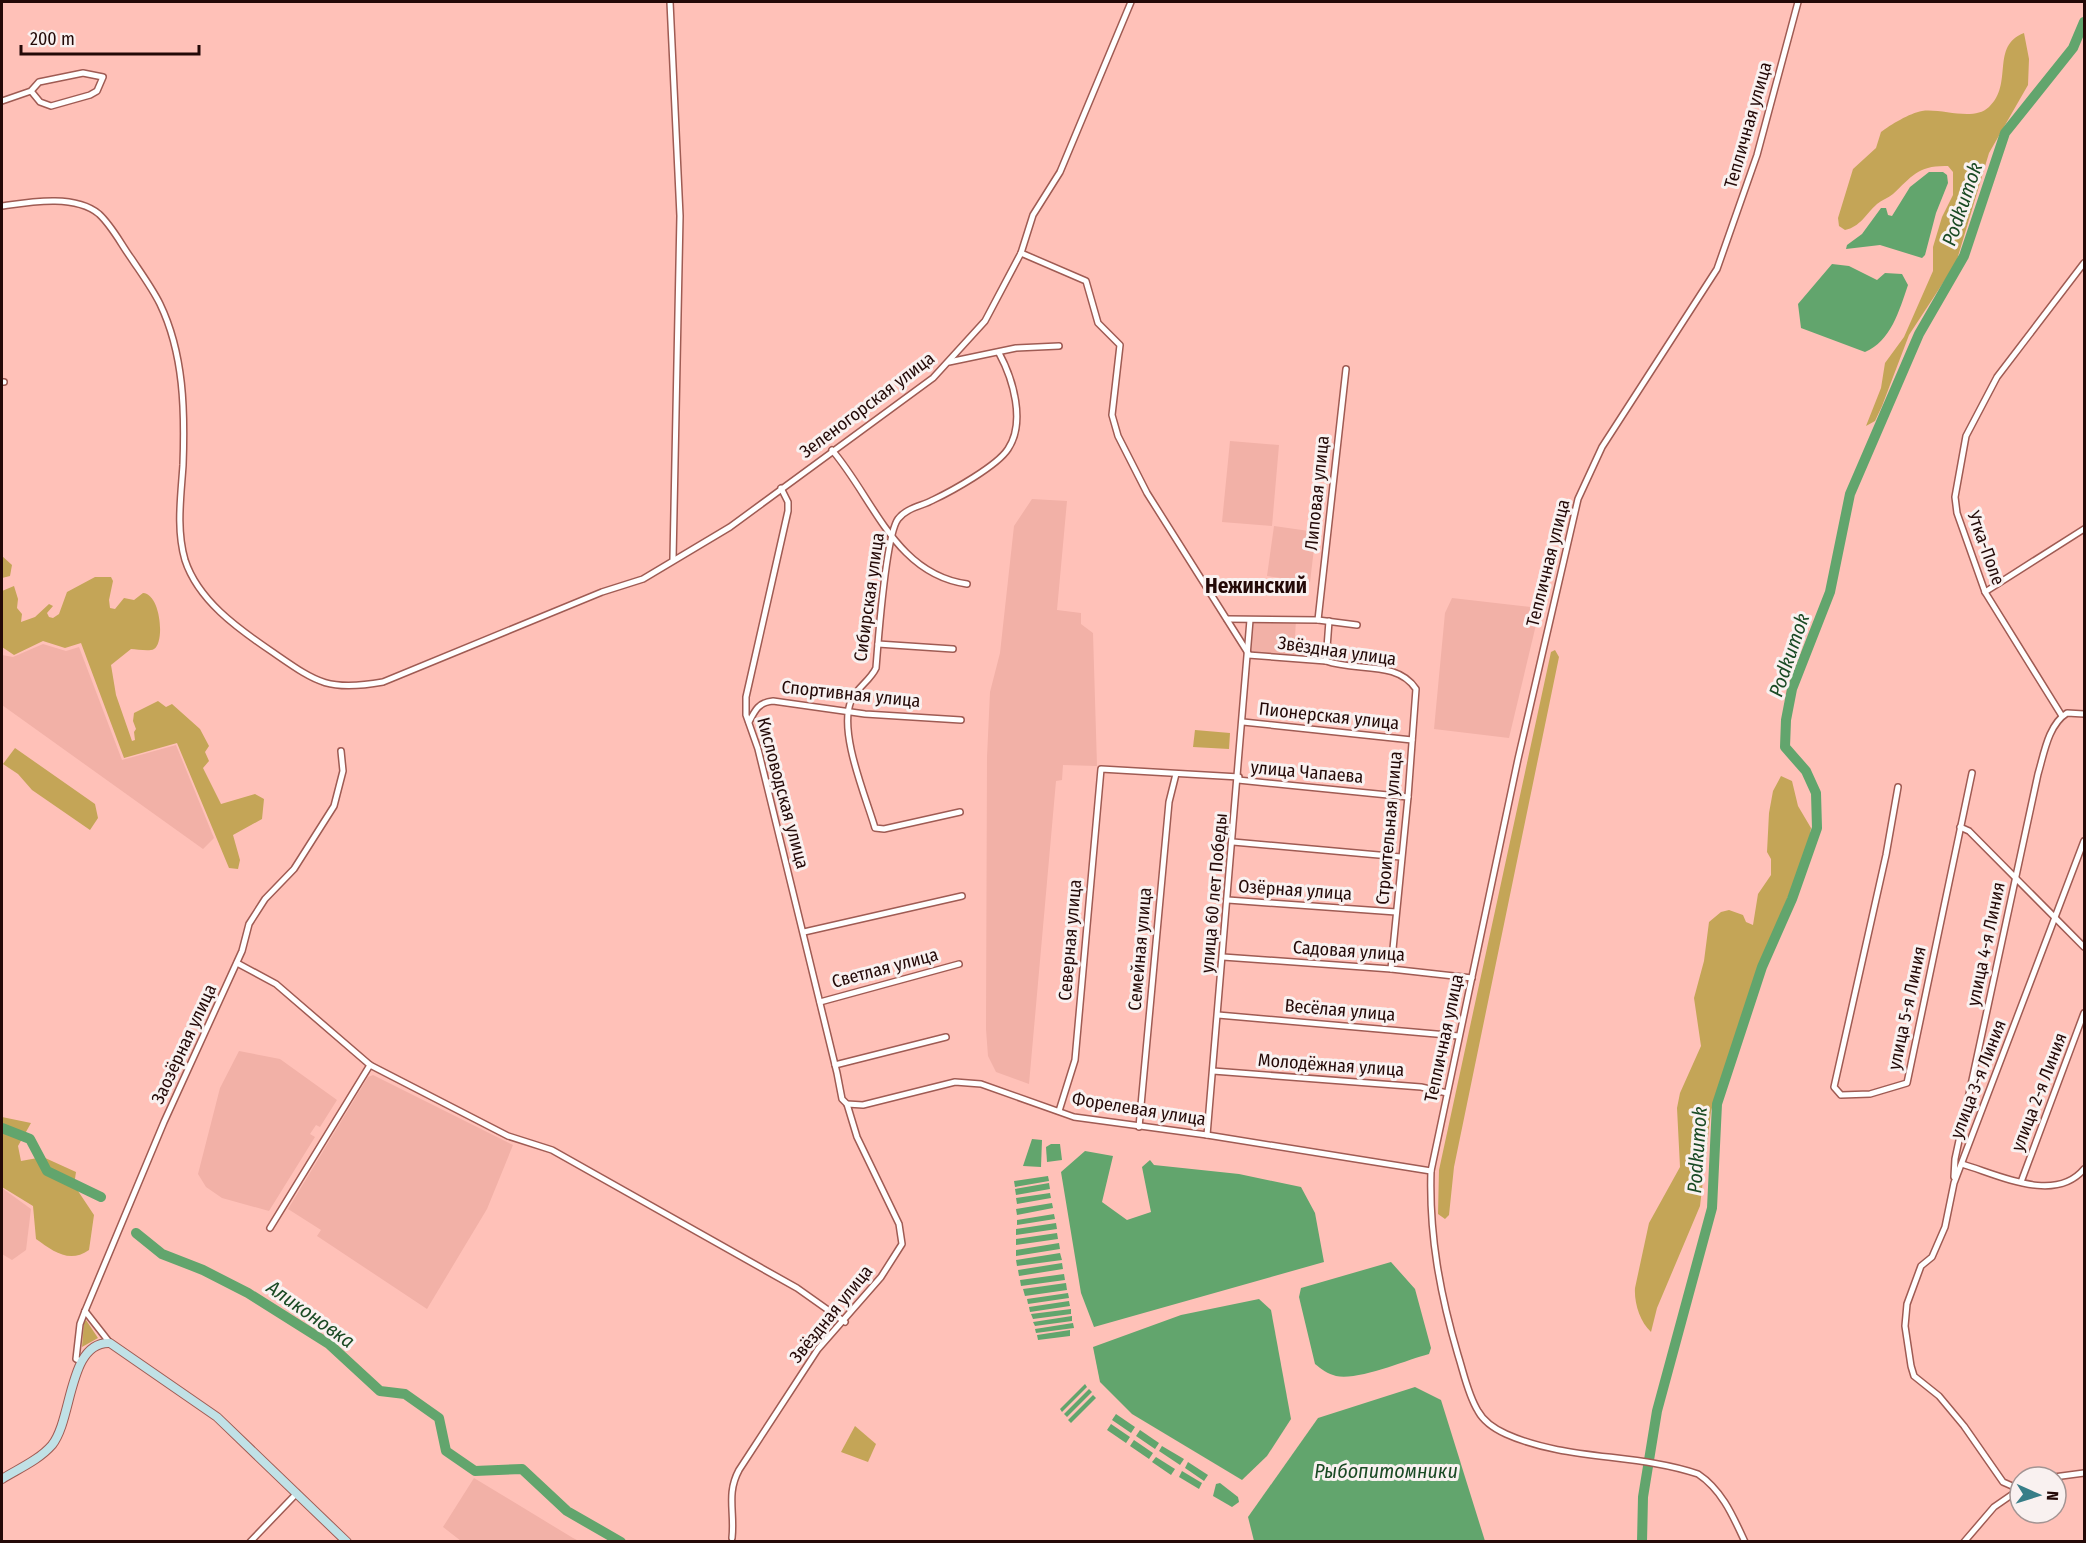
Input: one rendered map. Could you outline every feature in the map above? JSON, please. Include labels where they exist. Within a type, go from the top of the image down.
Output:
[{"type":"main road","points":[[2,1479],[29,1463],[53,1443],[67,1412],[81,1361],[97,1344],[110,1343],[203,1405],[347,1542]]},
{"type":"street","points":[[670,2],[680,216],[673,559]]},
{"type":"street","name":"Зеленогорская улица","points":[[2,206],[72,203],[88,207],[100,215],[159,302],[176,348],[184,430],[180,540],[186,562],[196,581],[220,611],[260,644],[317,682],[352,686],[383,682],[602,592],[643,579],[664,568],[673,559],[708,541],[933,378],[985,321],[1021,253],[1033,215],[1060,172],[1131,2]]},
{"type":"street","name":"Тепличная улица","points":[[1745,1542],[1713,1484],[1698,1474],[1521,1440],[1490,1425],[1478,1412],[1466,1382],[1437,1275],[1432,1236],[1431,1171],[1441,1134],[1447,1093],[1520,747],[1578,499],[1602,447],[1717,269],[1757,155],[1798,2]]},
{"type":"street","points":[[2,101],[31,90],[39,82],[83,73],[103,77],[97,91],[90,95],[51,106],[40,102],[31,90]]},
{"type":"street","points":[[1021,253],[1086,281],[1098,323],[1120,345],[1112,414],[1118,436],[1148,494],[1248,654]]},
{"type":"street","name":"Утка-Поле","points":[[2062,716],[1985,592],[1957,513],[1955,497],[1966,436],[1997,377],[2085,262]]},
{"type":"street","points":[[949,362],[1016,348],[1059,346]]},
{"type":"street","name":"Сибирская улица","points":[[848,711],[856,691],[872,676],[876,668],[892,536],[898,518],[934,500],[1000,459],[1009,448],[1014,435],[1014,387],[999,353]]},
{"type":"street","name":"Липовая улица","points":[[1318,620],[1346,369]]},
{"type":"street","points":[[832,450],[892,536],[934,575],[967,584]]},
{"type":"street","name":"Кисловодская улица","points":[[781,488],[788,502],[788,511],[745,707],[804,932],[840,1093],[847,1104]]},
{"type":"street","points":[[1985,592],[2085,529]]},
{"type":"street","points":[[1227,619],[1318,620],[1357,625]]},
{"type":"street","name":"улица 60 лет Победы","points":[[1207,1135],[1250,620]]},
{"type":"street","points":[[1326,661],[1329,621]]},
{"type":"street","points":[[878,644],[953,649]]},
{"type":"street","name":"Звёздная улица","points":[[1248,654],[1326,661],[1337,665],[1395,671],[1408,678],[1416,689]]},
{"type":"street","name":"Строительная улица","points":[[1391,969],[1416,689]]},
{"type":"street","name":"Спортивная улица","points":[[749,722],[764,702],[773,700],[848,711],[961,720]]},
{"type":"street","points":[[848,711],[855,770],[875,828],[884,829],[960,812]]},
{"type":"street","points":[[2062,716],[2077,712],[2085,714]]},
{"type":"street","name":"улица 4-я Линия","points":[[1954,1183],[1955,1159],[2016,876],[2048,740],[2062,716]]},
{"type":"street","name":"Пионерская улица","points":[[1243,722],[1412,740]]},
{"type":"street","name":"Заозёрная улица","points":[[81,1361],[76,1359],[80,1324],[164,1122],[237,963],[249,924],[265,899],[294,869],[334,806],[343,771],[341,751]]},
{"type":"street","name":"улица Чапаева","points":[[1101,769],[1238,779],[1408,797]]},
{"type":"street","name":"Северная улица","points":[[1059,1111],[1075,1060],[1101,769]]},
{"type":"street","name":"улица 5-я Линия","points":[[1898,787],[1886,855],[1834,1088],[1836,1093],[1870,1094],[1907,1083],[1972,772]]},
{"type":"street","name":"Семейная улица","points":[[1139,1127],[1169,802],[1176,774]]},
{"type":"street","points":[[1960,827],[1969,831],[2016,876],[2085,947]]},
{"type":"street","points":[[1233,842],[1401,857]]},
{"type":"street","name":"улица 3-я Линия","points":[[2008,1484],[2003,1482],[1964,1426],[1939,1396],[1914,1376],[1905,1326],[1907,1304],[1921,1266],[1932,1257],[1945,1227],[1954,1183],[2085,842]]},
{"type":"street","points":[[804,932],[962,896]]},
{"type":"street","name":"Озёрная улица","points":[[1228,900],[1396,912]]},
{"type":"street","name":"Садовая улица","points":[[1223,957],[1391,969],[1472,978]]},
{"type":"street","points":[[237,963],[270,980],[370,1065],[508,1136],[552,1150],[797,1288],[845,1322]]},
{"type":"street","name":"Светлая улица","points":[[820,1002],[959,964]]},
{"type":"street","name":"улица 2-я Линия","points":[[2021,1182],[2085,1013]]},
{"type":"street","name":"Весёлая улица","points":[[1218,1015],[1459,1036]]},
{"type":"street","points":[[835,1065],[946,1037]]},
{"type":"street","points":[[270,1228],[370,1065]]},
{"type":"street","name":"Молодёжная улица","points":[[1213,1071],[1421,1087],[1447,1093]]},
{"type":"street","name":"Форелевая улица","points":[[847,1104],[863,1105],[955,1082],[981,1084],[1074,1117],[1207,1135],[1431,1171]]},
{"type":"street","name":"Звёздная улица","points":[[732,1538],[733,1509],[730,1491],[739,1470],[818,1349],[845,1322],[890,1265],[902,1244],[898,1224],[857,1137],[847,1104]]},
{"type":"street","points":[[1962,1164],[2021,1182],[2050,1187],[2076,1179],[2085,1169]]},
{"type":"street","points":[[85,1311],[110,1343]]},
{"type":"street","points":[[2068,1475],[2085,1473]]},
{"type":"street","points":[[249,1542],[297,1493]]},
{"type":"street","points":[[1964,1542],[1987,1514],[2008,1498]]},
{"type":"shaded area","points":[[2024,33],[2029,59],[2028,85],[1989,153],[1956,263],[1909,335],[1875,421],[1866,426],[1881,388],[1885,363],[1904,337],[1933,271],[1933,247],[1942,217],[1953,195],[1953,172],[1948,166],[1938,166],[1917,173],[1893,194],[1877,204],[1859,223],[1845,230],[1839,226],[1838,218],[1853,169],[1876,148],[1881,132],[1906,117],[1922,111],[1975,114],[1989,107],[2000,88],[2008,47],[2014,39]]},
{"type":"shaded area","points":[[1230,441],[1279,445],[1272,526],[1222,522]]},
{"type":"shaded area","points":[[1032,499],[1067,501],[1057,610],[1081,613],[1081,624],[1093,633],[1097,766],[1063,765],[1062,780],[1056,781],[1029,1084],[996,1072],[988,1056],[986,1029],[987,757],[990,692],[1000,653],[1014,526]]},
{"type":"shaded area","points":[[1274,526],[1316,532],[1310,582],[1267,576]]},
{"type":"shaded area","points":[[2,556],[12,565],[10,576],[2,578]]},
{"type":"shaded area","points":[[95,577],[111,577],[113,581],[109,600],[110,608],[115,609],[124,598],[134,600],[143,593],[149,595],[154,601],[157,610],[160,629],[154,649],[131,649],[111,665],[116,695],[132,741],[135,740],[136,729],[133,721],[134,713],[158,701],[166,707],[172,704],[200,729],[209,746],[205,752],[209,761],[203,768],[221,804],[255,794],[264,799],[262,819],[233,835],[240,860],[238,869],[229,868],[177,743],[124,758],[81,643],[65,648],[43,641],[14,655],[2,647],[2,591],[14,586],[18,599],[17,608],[22,614],[21,622],[35,617],[49,604],[53,606],[47,613],[53,618],[59,614],[67,592]]},
{"type":"shaded area","points":[[1452,598],[1540,608],[1509,738],[1434,729],[1445,613]]},
{"type":"shaded area","points":[[1250,620],[1296,620],[1294,654],[1256,657],[1248,653]]},
{"type":"shaded area","points":[[43,644],[66,651],[79,647],[122,760],[176,745],[214,838],[203,849],[2,705],[2,655],[13,657]]},
{"type":"shaded area","points":[[1555,650],[1559,657],[1454,1167],[1449,1215],[1445,1219],[1438,1214],[1439,1170],[1551,652]]},
{"type":"shaded area","points":[[1195,730],[1230,733],[1229,749],[1193,747]]},
{"type":"shaded area","points":[[15,748],[95,804],[98,818],[90,830],[32,790],[18,774],[3,764]]},
{"type":"shaded area","points":[[1781,776],[1792,781],[1798,806],[1811,828],[1808,847],[1752,986],[1748,1014],[1724,1070],[1711,1111],[1700,1206],[1657,1308],[1651,1332],[1639,1312],[1635,1288],[1649,1223],[1680,1167],[1677,1108],[1680,1093],[1701,1046],[1694,998],[1704,961],[1709,922],[1721,912],[1729,910],[1743,915],[1746,922],[1753,925],[1758,894],[1771,875],[1771,859],[1767,852],[1769,813],[1773,791]]},
{"type":"shaded area","points":[[239,1051],[280,1059],[337,1100],[320,1127],[316,1125],[310,1134],[315,1137],[269,1211],[222,1198],[206,1187],[198,1174],[220,1088]]},
{"type":"shaded area","points":[[373,1075],[513,1145],[487,1209],[427,1309],[317,1236],[321,1230],[288,1209],[368,1077]]},
{"type":"shaded area","points":[[2,1117],[31,1123],[18,1146],[21,1161],[43,1157],[76,1172],[74,1185],[94,1215],[89,1250],[75,1256],[68,1256],[36,1239],[33,1206],[2,1187]]},
{"type":"shaded area","points":[[2,1188],[31,1209],[26,1250],[12,1260],[2,1254]]},
{"type":"shaded area","points":[[86,1320],[98,1338],[82,1347],[84,1322]]},
{"type":"shaded area","points":[[855,1426],[876,1444],[868,1462],[841,1452]]},
{"type":"shaded area","points":[[474,1478],[579,1541],[461,1541],[443,1527]]},
{"type":"water","points":[[1929,172],[1943,172],[1947,175],[1948,183],[1936,213],[1925,255],[1922,258],[1880,245],[1846,249],[1847,245],[1862,234],[1881,208],[1886,208],[1888,215],[1892,216],[1910,187]]},
{"type":"water","points":[[1832,264],[1849,266],[1877,280],[1885,273],[1902,274],[1908,285],[1888,333],[1874,347],[1865,352],[1801,328],[1798,304]]},
{"type":"water","points":[[1032,1139],[1042,1140],[1041,1167],[1023,1166]]},
{"type":"water","points":[[1051,1144],[1060,1144],[1062,1160],[1047,1162],[1046,1147]]},
{"type":"water","points":[[1085,1151],[1113,1156],[1102,1202],[1127,1220],[1151,1212],[1142,1167],[1150,1160],[1154,1165],[1239,1174],[1301,1187],[1315,1213],[1324,1262],[1094,1327],[1081,1293],[1061,1172]]},
{"type":"water","points":[[1048,1176],[1049,1181],[1015,1187],[1014,1181]]},
{"type":"water","points":[[1049,1183],[1050,1189],[1016,1195],[1015,1189]]},
{"type":"water","points":[[1050,1193],[1051,1198],[1017,1204],[1016,1198]]},
{"type":"water","points":[[1052,1203],[1053,1208],[1017,1215],[1016,1209]]},
{"type":"water","points":[[1054,1214],[1055,1219],[1017,1225],[1017,1220]]},
{"type":"water","points":[[1056,1223],[1057,1229],[1016,1235],[1016,1229]]},
{"type":"water","points":[[1057,1233],[1058,1239],[1016,1245],[1016,1239]]},
{"type":"water","points":[[1059,1243],[1060,1249],[1016,1256],[1016,1250]]},
{"type":"water","points":[[1060,1253],[1062,1260],[1017,1266],[1016,1260]]},
{"type":"water","points":[[1391,1262],[1415,1289],[1431,1348],[1429,1354],[1357,1376],[1345,1377],[1330,1374],[1315,1364],[1299,1297],[1301,1288]]},
{"type":"water","points":[[1062,1263],[1063,1269],[1019,1276],[1018,1270]]},
{"type":"water","points":[[1064,1274],[1065,1280],[1021,1286],[1020,1280]]},
{"type":"water","points":[[1066,1283],[1067,1290],[1025,1296],[1023,1289]]},
{"type":"water","points":[[1068,1293],[1069,1298],[1028,1304],[1027,1299]]},
{"type":"water","points":[[1259,1299],[1271,1310],[1291,1419],[1267,1456],[1242,1480],[1132,1414],[1100,1382],[1093,1347],[1181,1315]]},
{"type":"water","points":[[1069,1301],[1070,1306],[1030,1312],[1029,1307]]},
{"type":"water","points":[[1071,1309],[1071,1314],[1033,1319],[1031,1314]]},
{"type":"water","points":[[1072,1316],[1072,1321],[1035,1326],[1033,1322]]},
{"type":"water","points":[[1073,1323],[1074,1328],[1036,1333],[1035,1329]]},
{"type":"water","points":[[1070,1330],[1070,1336],[1038,1340],[1037,1335]]},
{"type":"water","points":[[1085,1384],[1087,1387],[1062,1412],[1060,1409]]},
{"type":"water","name":"Рыбопитомники","points":[[1415,1387],[1441,1400],[1485,1541],[1254,1541],[1248,1517],[1318,1418]]},
{"type":"water","points":[[1089,1389],[1092,1392],[1067,1417],[1064,1414]]},
{"type":"water","points":[[1093,1395],[1096,1398],[1071,1423],[1068,1420]]},
{"type":"water","points":[[1116,1414],[1135,1427],[1131,1433],[1112,1420]]},
{"type":"water","points":[[1111,1424],[1130,1437],[1126,1443],[1107,1430]]},
{"type":"water","points":[[1140,1430],[1159,1443],[1155,1449],[1136,1436]]},
{"type":"water","points":[[1134,1440],[1153,1453],[1149,1459],[1130,1446]]},
{"type":"water","points":[[1162,1446],[1184,1459],[1180,1465],[1159,1451]]},
{"type":"water","points":[[1156,1457],[1175,1469],[1171,1475],[1152,1462]]},
{"type":"water","points":[[1188,1462],[1208,1475],[1204,1481],[1185,1468]]},
{"type":"water","points":[[1182,1471],[1202,1483],[1199,1489],[1179,1477]]},
{"type":"water","points":[[1220,1483],[1238,1497],[1239,1502],[1232,1507],[1213,1496],[1216,1484]]},
{"type":"waterway","name":"Podkumok","points":[[1642,1542],[1643,1497],[1657,1411],[1712,1208],[1717,1104],[1762,967],[1792,899],[1817,828],[1816,793],[1806,771],[1785,747],[1786,720],[1792,689],[1830,592],[1850,494],[1919,334],[1964,256],[2005,133],[2073,48],[2084,22]]},
{"type":"waterway","name":"Аликоновка","points":[[2,1128],[30,1139],[47,1171],[101,1197]]},
{"type":"waterway","name":"Аликоновка","points":[[136,1233],[162,1254],[203,1270],[248,1293],[329,1344],[380,1391],[405,1394],[439,1418],[446,1451],[475,1471],[522,1469],[567,1511],[621,1542]]},
{"type":"district","name":"Нежинский","points":[[1256,586]]}]
